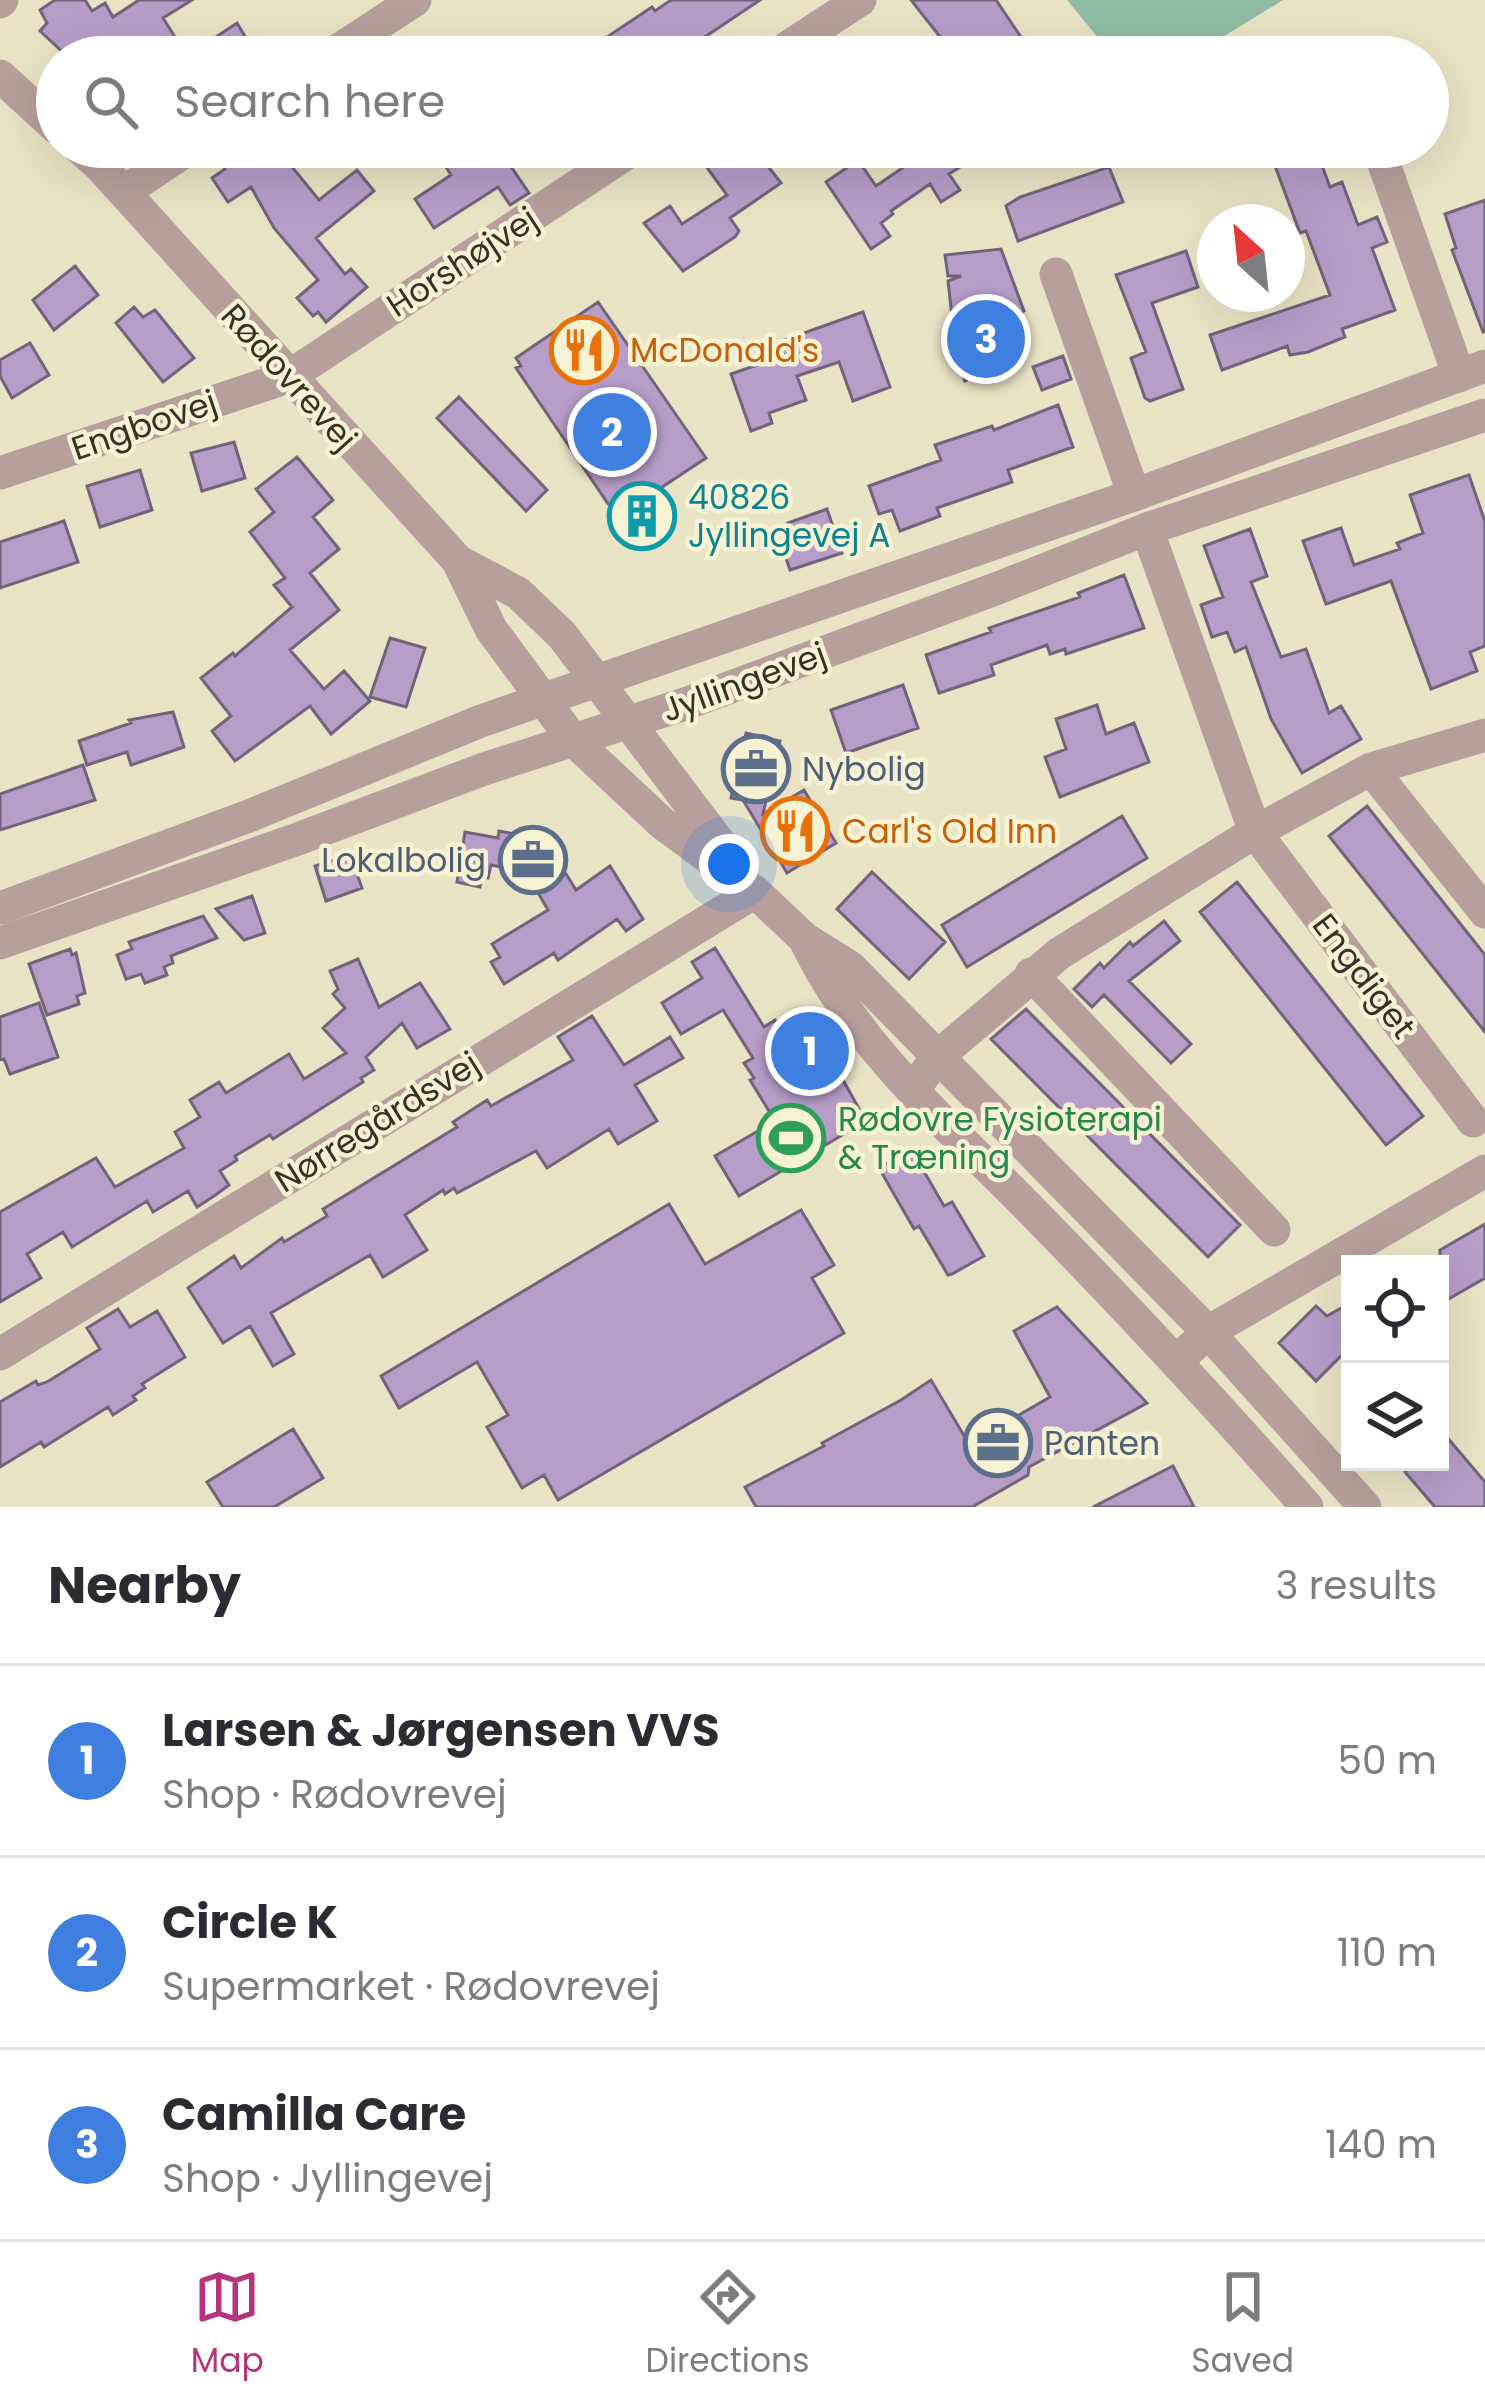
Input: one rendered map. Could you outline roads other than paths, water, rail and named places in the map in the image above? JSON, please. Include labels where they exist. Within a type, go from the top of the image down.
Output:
[{"type":"street","points":[[360,36],[415,0]]},
{"type":"street","points":[[805,36],[860,0]]},
{"type":"street","points":[[0,76],[36,109]]},
{"type":"street","name":"Rødovrevej","points":[[100,168],[458,561],[491,629],[573,740],[662,824],[755,892],[805,939],[850,967],[1208,1332],[1365,1507]]},
{"type":"street","points":[[124,192],[160,168]]},
{"type":"street","name":"Horshøjvej","points":[[288,376],[604,168]]},
{"type":"street","name":"Jyllingevej","points":[[0,908],[542,700],[1134,495],[1472,371],[1387,168]]},
{"type":"street","points":[[1057,274],[1134,495]]},
{"type":"street","name":"Engbovej","points":[[0,473],[288,376]]},
{"type":"street","name":"Jyllingevej","points":[[0,943],[630,723],[1147,529],[1485,415]]},
{"type":"street","name":"Engdiget","points":[[1147,529],[1255,832],[1473,1121]]},
{"type":"street","name":"Rødovrevej","points":[[458,561],[518,593],[562,635],[755,892]]},
{"type":"street","points":[[914,1089],[937,1057],[1031,974],[1255,832],[1371,769],[1485,735]]},
{"type":"street","points":[[1371,769],[1485,912]]},
{"type":"street","name":"Nørregårdsvej","points":[[0,1354],[755,892]]},
{"type":"street","name":"Rødovrevej","points":[[805,939],[826,984],[872,1048],[1177,1361],[1307,1507]]},
{"type":"street","points":[[1031,974],[1274,1230]]},
{"type":"street","points":[[1177,1361],[1208,1332],[1485,1171]]},
{"type":"place","name":"Camilla Care","points":[[986,339]]},
{"type":"place","name":"McDonald's","points":[[584,350]]},
{"type":"place","name":"Circle K","points":[[612,432]]},
{"type":"place","name":"40826 Jyllingevej A","points":[[642,516]]},
{"type":"place","name":"Nybolig","points":[[756,769]]},
{"type":"place","name":"Carl's Old Inn","points":[[795,831]]},
{"type":"place","name":"Lokalbolig","points":[[533,860]]},
{"type":"place","name":"Larsen & Jørgensen VVS","points":[[810,1051]]},
{"type":"place","name":"Rødovre Fysioterapi & Træning","points":[[791,1138]]},
{"type":"place","name":"Panten","points":[[998,1443]]}]
